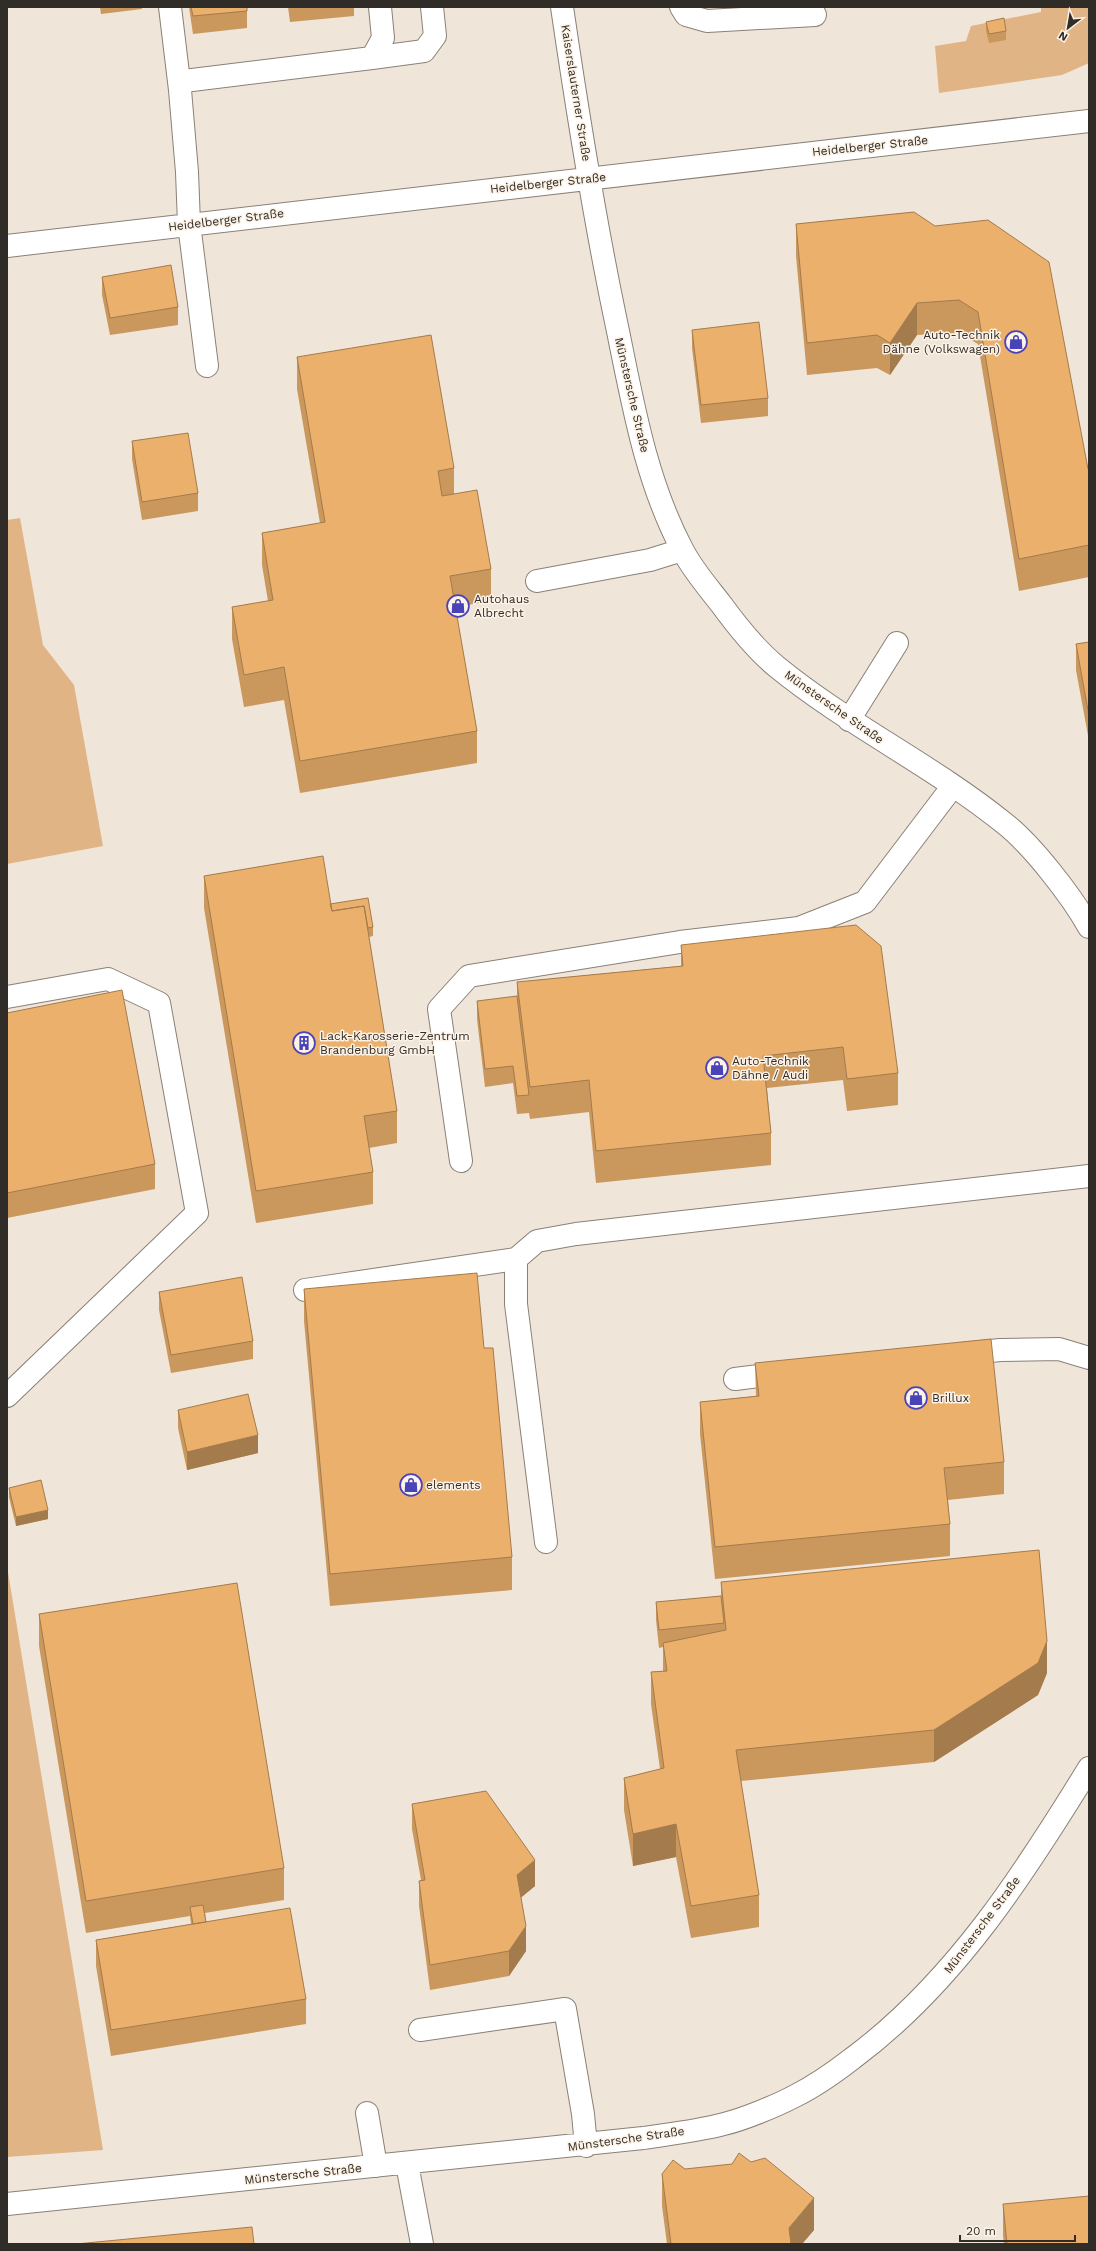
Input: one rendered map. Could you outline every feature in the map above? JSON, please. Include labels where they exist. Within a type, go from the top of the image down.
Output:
[{"type":"street","points":[[170,7],[180,90],[187,172],[189,224],[208,366]]},
{"type":"street","points":[[372,58],[383,38],[380,7]]},
{"type":"street","points":[[180,90],[184,81],[424,51],[435,36],[432,7]]},
{"type":"street","name":"Kaiserslauterner Straße","points":[[562,7],[589,178]]},
{"type":"street","points":[[681,7],[686,14],[707,21],[814,15]]},
{"type":"street","name":"Heidelberger Straße","points":[[7,246],[1089,121]]},
{"type":"street","name":"Münstersche Straße","points":[[589,178],[602,252],[641,444],[664,511],[682,550],[739,628],[774,665],[849,720],[953,786],[1006,824],[1043,864],[1081,912],[1089,927]]},
{"type":"street","points":[[537,581],[650,560],[682,550]]},
{"type":"street","points":[[849,720],[897,643]]},
{"type":"street","points":[[461,1161],[439,1009],[469,976],[680,942],[799,928],[865,902],[953,786]]},
{"type":"street","points":[[7,997],[108,979],[158,1003],[198,1213],[7,1396]]},
{"type":"street","points":[[305,1290],[516,1259],[537,1241],[576,1234],[1089,1176]]},
{"type":"street","points":[[516,1259],[516,1304],[546,1542]]},
{"type":"street","points":[[945,1356],[1000,1350],[1059,1349],[1089,1358]]},
{"type":"street","points":[[735,1378],[805,1371]]},
{"type":"street","name":"Münstersche Straße","points":[[7,2204],[586,2146],[725,2124],[794,2096],[831,2075],[876,2042],[929,1992],[965,1950],[1062,1812],[1089,1768]]},
{"type":"street","points":[[420,2030],[565,2009],[583,2114],[586,2146]]},
{"type":"street","points":[[367,2113],[376,2166]]},
{"type":"street","points":[[407,2164],[422,2244]]},
{"type":"shaded area","points":[[1041,7],[1089,7],[1089,63],[1062,75],[939,93],[935,46],[966,41],[971,26],[1041,12]]},
{"type":"shaded area","points":[[20,518],[43,645],[74,685],[103,846],[7,864],[7,520]]},
{"type":"shaded area","points":[[7,1566],[103,2150],[7,2157]]},
{"type":"building","points":[[191,7],[247,7],[247,11],[193,16]]},
{"type":"building","points":[[1004,18],[1006,31],[989,34],[986,22]]},
{"type":"building","points":[[914,212],[935,226],[988,220],[1049,262],[1089,470],[1089,545],[1019,559],[978,312],[959,300],[917,303],[890,343],[877,335],[807,343],[796,224]]},
{"type":"building","points":[[171,265],[178,307],[110,318],[102,277]]},
{"type":"building","points":[[759,322],[768,398],[701,405],[692,330]]},
{"type":"building","points":[[431,335],[454,468],[438,471],[442,496],[477,490],[491,569],[450,576],[477,731],[300,761],[284,667],[244,675],[232,607],[273,600],[262,533],[325,522],[297,357]]},
{"type":"building","points":[[188,433],[198,493],[142,502],[132,441]]},
{"type":"building","points":[[1089,642],[1089,716],[1076,644]]},
{"type":"building","name":"Lack-Karosserie-Zentrum Brandenburg GmbH","points":[[323,856],[332,911],[364,906],[397,1111],[364,1116],[373,1172],[256,1191],[204,876]]},
{"type":"building","points":[[368,898],[373,927],[368,928],[364,906],[332,911],[330,904]]},
{"type":"building","points":[[856,925],[881,946],[898,1073],[847,1079],[843,1047],[763,1056],[771,1133],[596,1151],[589,1080],[530,1087],[517,982],[683,966],[681,945]]},
{"type":"building","points":[[122,990],[155,1164],[7,1193],[7,1013]]},
{"type":"building","points":[[517,996],[529,1095],[517,1096],[513,1066],[485,1069],[477,1001]]},
{"type":"building","name":"elements","points":[[477,1273],[484,1348],[493,1348],[512,1557],[330,1574],[304,1289]]},
{"type":"building","points":[[242,1277],[253,1341],[171,1355],[159,1292]]},
{"type":"building","points":[[991,1339],[1004,1462],[944,1468],[950,1524],[715,1547],[700,1402],[759,1396],[755,1363]]},
{"type":"building","points":[[248,1394],[258,1435],[187,1452],[178,1410]]},
{"type":"building","points":[[41,1480],[48,1510],[16,1517],[9,1488]]},
{"type":"building","points":[[1039,1550],[1047,1641],[1038,1663],[934,1730],[736,1750],[759,1895],[691,1906],[676,1824],[633,1834],[624,1778],[664,1768],[651,1672],[667,1671],[663,1643],[726,1630],[721,1582]]},
{"type":"building","points":[[237,1583],[284,1868],[86,1901],[39,1614]]},
{"type":"building","points":[[721,1596],[724,1623],[659,1630],[656,1602]]},
{"type":"building","points":[[486,1791],[535,1860],[517,1875],[526,1926],[509,1951],[430,1965],[419,1881],[425,1880],[412,1804]]},
{"type":"building","points":[[203,1905],[206,1922],[193,1924],[190,1907]]},
{"type":"building","points":[[290,1908],[306,1999],[111,2030],[96,1940]]},
{"type":"building","points":[[739,2153],[751,2162],[765,2158],[814,2198],[789,2228],[791,2244],[671,2244],[662,2174],[673,2160],[685,2169],[732,2164]]},
{"type":"building","points":[[1089,2196],[1089,2244],[1007,2244],[1003,2204]]},
{"type":"building","points":[[252,2227],[254,2244],[76,2244]]},
{"type":"place","name":"Auto-Technik Dähne (Volkswagen)","points":[[1016,342]]},
{"type":"place","name":"Autohaus Albrecht","points":[[458,606]]},
{"type":"place","name":"Lack-Karosserie-Zentrum Brandenburg GmbH","points":[[304,1043]]},
{"type":"place","name":"Auto-Technik Dähne / Audi","points":[[717,1068]]},
{"type":"place","name":"Brillux","points":[[916,1398]]},
{"type":"place","name":"elements","points":[[411,1485]]}]
